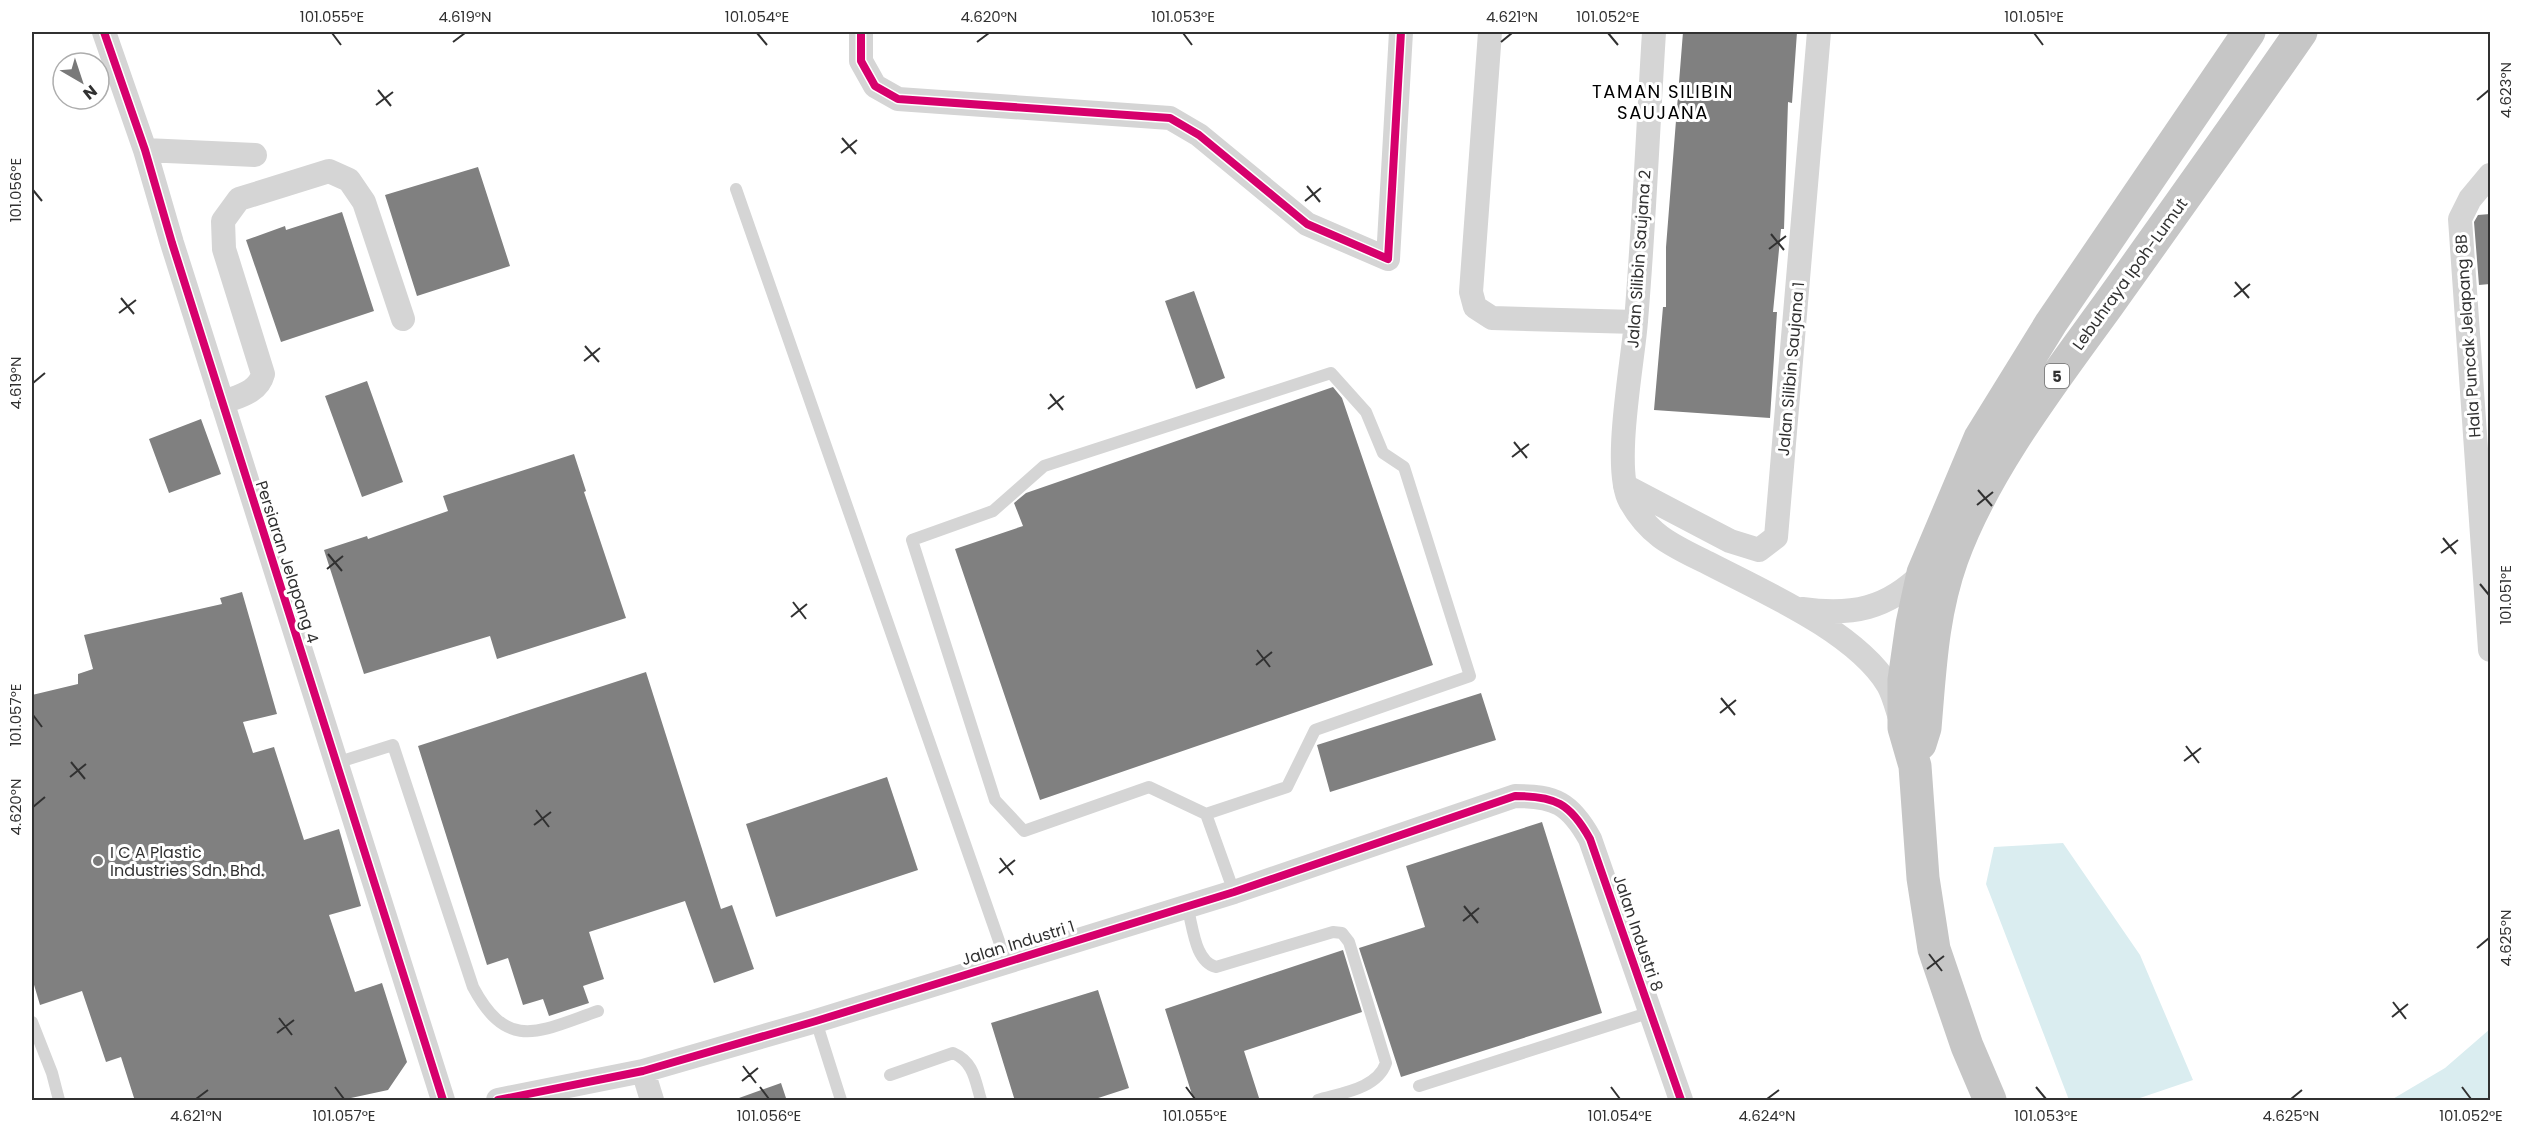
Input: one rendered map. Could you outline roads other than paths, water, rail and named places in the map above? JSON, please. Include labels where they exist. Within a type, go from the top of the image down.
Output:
[{"type":"highway","name":"Lebuhraya Ipoh-Lumut","points":[[1990,1101],[1967,1046],[1934,949],[1920,849],[1915,766],[1904,728],[1906,669],[1912,624],[1923,573],[1980,438],[2051,323],[2249,32]]},
{"type":"highway","name":"Lebuhraya Ipoh-Lumut","points":[[1915,766],[1924,728],[1935,616],[1953,558],[1980,499],[2015,439],[2078,346],[2301,32]]},
{"type":"street","name":"Persiaran Jelapang 4","points":[[104,32],[145,150],[222,403],[443,1101]]},
{"type":"street","points":[[861,32],[861,61],[874,86],[898,99],[1170,118],[1199,135],[1307,224],[1388,260],[1401,32]]},
{"type":"street","points":[[1490,32],[1471,291],[1475,307],[1492,318],[1636,322]]},
{"type":"street","name":"Jalan Silibin Saujana 2","points":[[1625,486],[1622,474],[1627,395],[1636,322],[1654,32]]},
{"type":"street","name":"Jalan Silibin Saujana 1","points":[[1625,486],[1730,541],[1759,550],[1776,537],[1819,32]]},
{"type":"street","points":[[145,150],[255,154]]},
{"type":"street","points":[[222,403],[256,388],[263,374],[224,249],[223,221],[239,199],[329,171],[349,180],[364,201],[403,319]]},
{"type":"street","name":"Hala Puncak Jelapang 8B","points":[[2490,175],[2470,199],[2460,219],[2490,650]]},
{"type":"street","points":[[1625,486],[1628,499],[1647,528],[1671,544],[1794,607],[1846,642],[1888,685],[1904,728]]},
{"type":"street","points":[[1794,607],[1837,612],[1861,610],[1906,590],[1923,573]]},
{"type":"street","name":"Jalan Industri 1","points":[[498,1101],[643,1071],[816,1021],[1234,892],[1515,796],[1542,796]]},
{"type":"street","name":"Jalan Industri 8","points":[[1542,796],[1563,805],[1580,819],[1590,839],[1681,1101]]},
{"type":"street","points":[[643,1071],[652,1101]]},
{"type":"lane","points":[[736,189],[1006,961]]},
{"type":"lane","points":[[1206,814],[1287,787],[1314,730],[1470,675],[1404,467],[1383,453],[1366,412],[1331,372],[1044,466],[993,511],[912,540],[994,801],[1024,831],[1149,787],[1206,814],[1234,892]]},
{"type":"lane","points":[[336,763],[393,745],[473,987],[494,1019],[511,1029],[534,1033],[598,1011]]},
{"type":"lane","points":[[1187,906],[1201,957],[1208,965],[1216,967],[1333,932],[1342,933],[1349,942],[1386,1063],[1382,1074],[1372,1083],[1318,1101]]},
{"type":"lane","points":[[1419,1086],[1651,1012]]},
{"type":"lane","points":[[816,1021],[842,1101]]},
{"type":"lane","points":[[32,1022],[52,1073],[59,1101]]},
{"type":"lane","points":[[890,1074],[953,1053],[964,1058],[971,1065],[981,1101]]},
{"type":"place","name":"I C A Plastic Industries Sdn. Bhd.","points":[[98,861]]},
{"type":"district","name":"TAMAN SILIBIN SAUJANA","points":[[1663,101]]}]
